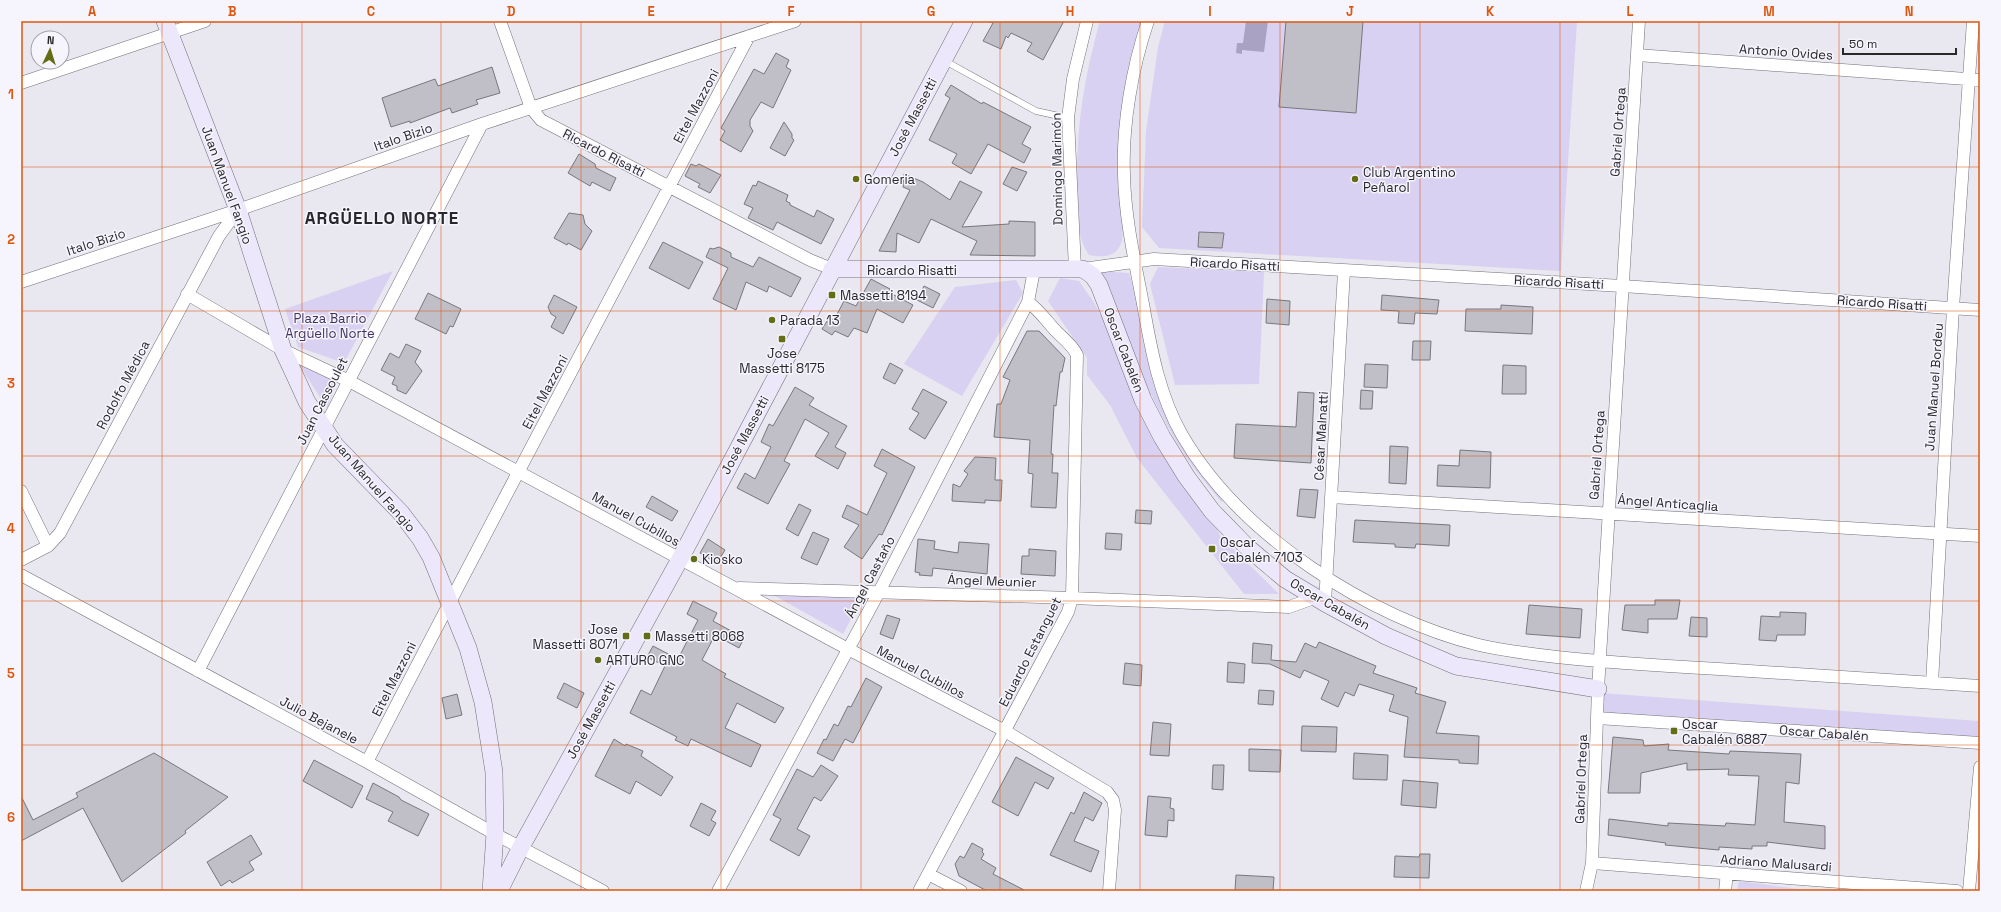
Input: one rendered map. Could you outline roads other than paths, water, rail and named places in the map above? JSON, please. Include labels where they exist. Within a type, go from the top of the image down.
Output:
[{"type":"main road","name":"José Massetti","points":[[521,847],[680,559],[964,21]]},
{"type":"main road","name":"Juan Manuel Fangio","points":[[168,27],[238,210],[283,350],[308,402],[335,445],[412,527],[431,557],[470,655],[483,702],[494,772],[495,834],[491,891]]},
{"type":"main road","name":"Ricardo Risatti","points":[[832,269],[1079,269]]},
{"type":"main road","name":"Oscar Cabalén","points":[[1079,269],[1093,276],[1099,284],[1143,400],[1162,437],[1186,476],[1212,511],[1247,547],[1285,579],[1386,636],[1456,666],[1598,690]]},
{"type":"main road","points":[[499,891],[521,847]]},
{"type":"street","points":[[21,83],[168,27],[205,21]]},
{"type":"street","points":[[500,21],[531,108]]},
{"type":"street","name":"Italo Bizio","points":[[21,282],[238,210],[482,124],[795,21]]},
{"type":"street","name":"Domingo Marimón","points":[[1079,269],[1068,118],[1073,80],[1087,21]]},
{"type":"street","points":[[1148,21],[1136,65],[1125,146],[1124,175],[1135,262],[1157,374],[1181,433],[1197,458],[1223,491],[1252,522],[1288,550],[1328,577],[1367,600],[1408,621],[1450,637],[1512,652],[1600,661],[1980,686]]},
{"type":"street","name":"Gabriel Ortega","points":[[1586,891],[1592,862],[1598,690],[1639,21]]},
{"type":"street","name":"Juan Manuel Bordeu","points":[[1932,683],[1939,534],[1953,308],[1974,79],[1972,21]]},
{"type":"street","name":"Eitel Mazzoni","points":[[367,762],[449,601],[520,471],[749,36]]},
{"type":"street","name":"Antonio Ovides","points":[[1637,55],[1974,79]]},
{"type":"street","name":"Ricardo Risatti","points":[[531,108],[541,120],[810,260],[832,269]]},
{"type":"street","name":"Juan Cassoulet","points":[[198,671],[482,124]]},
{"type":"street","name":"Rodolfo Médica","points":[[21,560],[48,546],[60,533],[187,294],[219,236],[238,210]]},
{"type":"street","name":"Ricardo Risatti","points":[[1079,269],[1154,259],[1622,286],[1980,310]]},
{"type":"street","name":"Ángel Castaño","points":[[718,891],[879,592],[1028,302],[1034,270]]},
{"type":"street","name":"César Malnatti","points":[[1321,600],[1328,577],[1344,271]]},
{"type":"street","name":"Manuel Cubillos","points":[[187,294],[283,350],[349,380],[848,649],[1005,731],[1107,792],[1113,800],[1115,810],[1109,891]]},
{"type":"street","name":"Eduardo Estanguet","points":[[919,891],[1068,612],[1072,598],[1077,355],[1074,348],[1054,330],[1039,310],[1028,302]]},
{"type":"street","points":[[21,491],[48,546]]},
{"type":"street","name":"Ángel Anticaglia","points":[[1331,497],[1980,536]]},
{"type":"street","name":"Julio Bejanele","points":[[21,575],[367,762],[495,834],[603,891]]},
{"type":"street","name":"Ángel Meunier","points":[[736,588],[1072,598],[1289,607],[1321,600]]},
{"type":"street","name":"Oscar Cabalén","points":[[1597,718],[1980,743]]},
{"type":"street","points":[[1969,891],[1980,767]]},
{"type":"street","name":"Adriano Malusardi","points":[[1592,862],[1957,891]]},
{"type":"street","points":[[1725,891],[1727,873]]},
{"type":"street","points":[[928,874],[961,891]]},
{"type":"lane","points":[[944,60],[1036,111],[1068,118]]},
{"type":"place","name":"Gomeria","points":[[856,179]]},
{"type":"place","name":"Club Argentino Peñarol","points":[[1355,179]]},
{"type":"place","name":"Massetti 8194","points":[[832,295]]},
{"type":"place","name":"Parada 13","points":[[772,320]]},
{"type":"place","name":"Jose Massetti 8175","points":[[782,339]]},
{"type":"place","name":"Oscar Cabalén 7103","points":[[1212,549]]},
{"type":"place","name":"Kiosko","points":[[694,559]]},
{"type":"place","name":"Jose Massetti 8071","points":[[626,636]]},
{"type":"place","name":"Massetti 8068","points":[[647,636]]},
{"type":"place","name":"ARTURO GNC","points":[[598,660]]},
{"type":"place","name":"Oscar Cabalén 6887","points":[[1674,731]]},
{"type":"district","name":"ARGÜELLO NORTE","points":[[382,218]]},
{"type":"park label","name":"Plaza Barrio Argüello Norte","points":[[330,326]]}]
